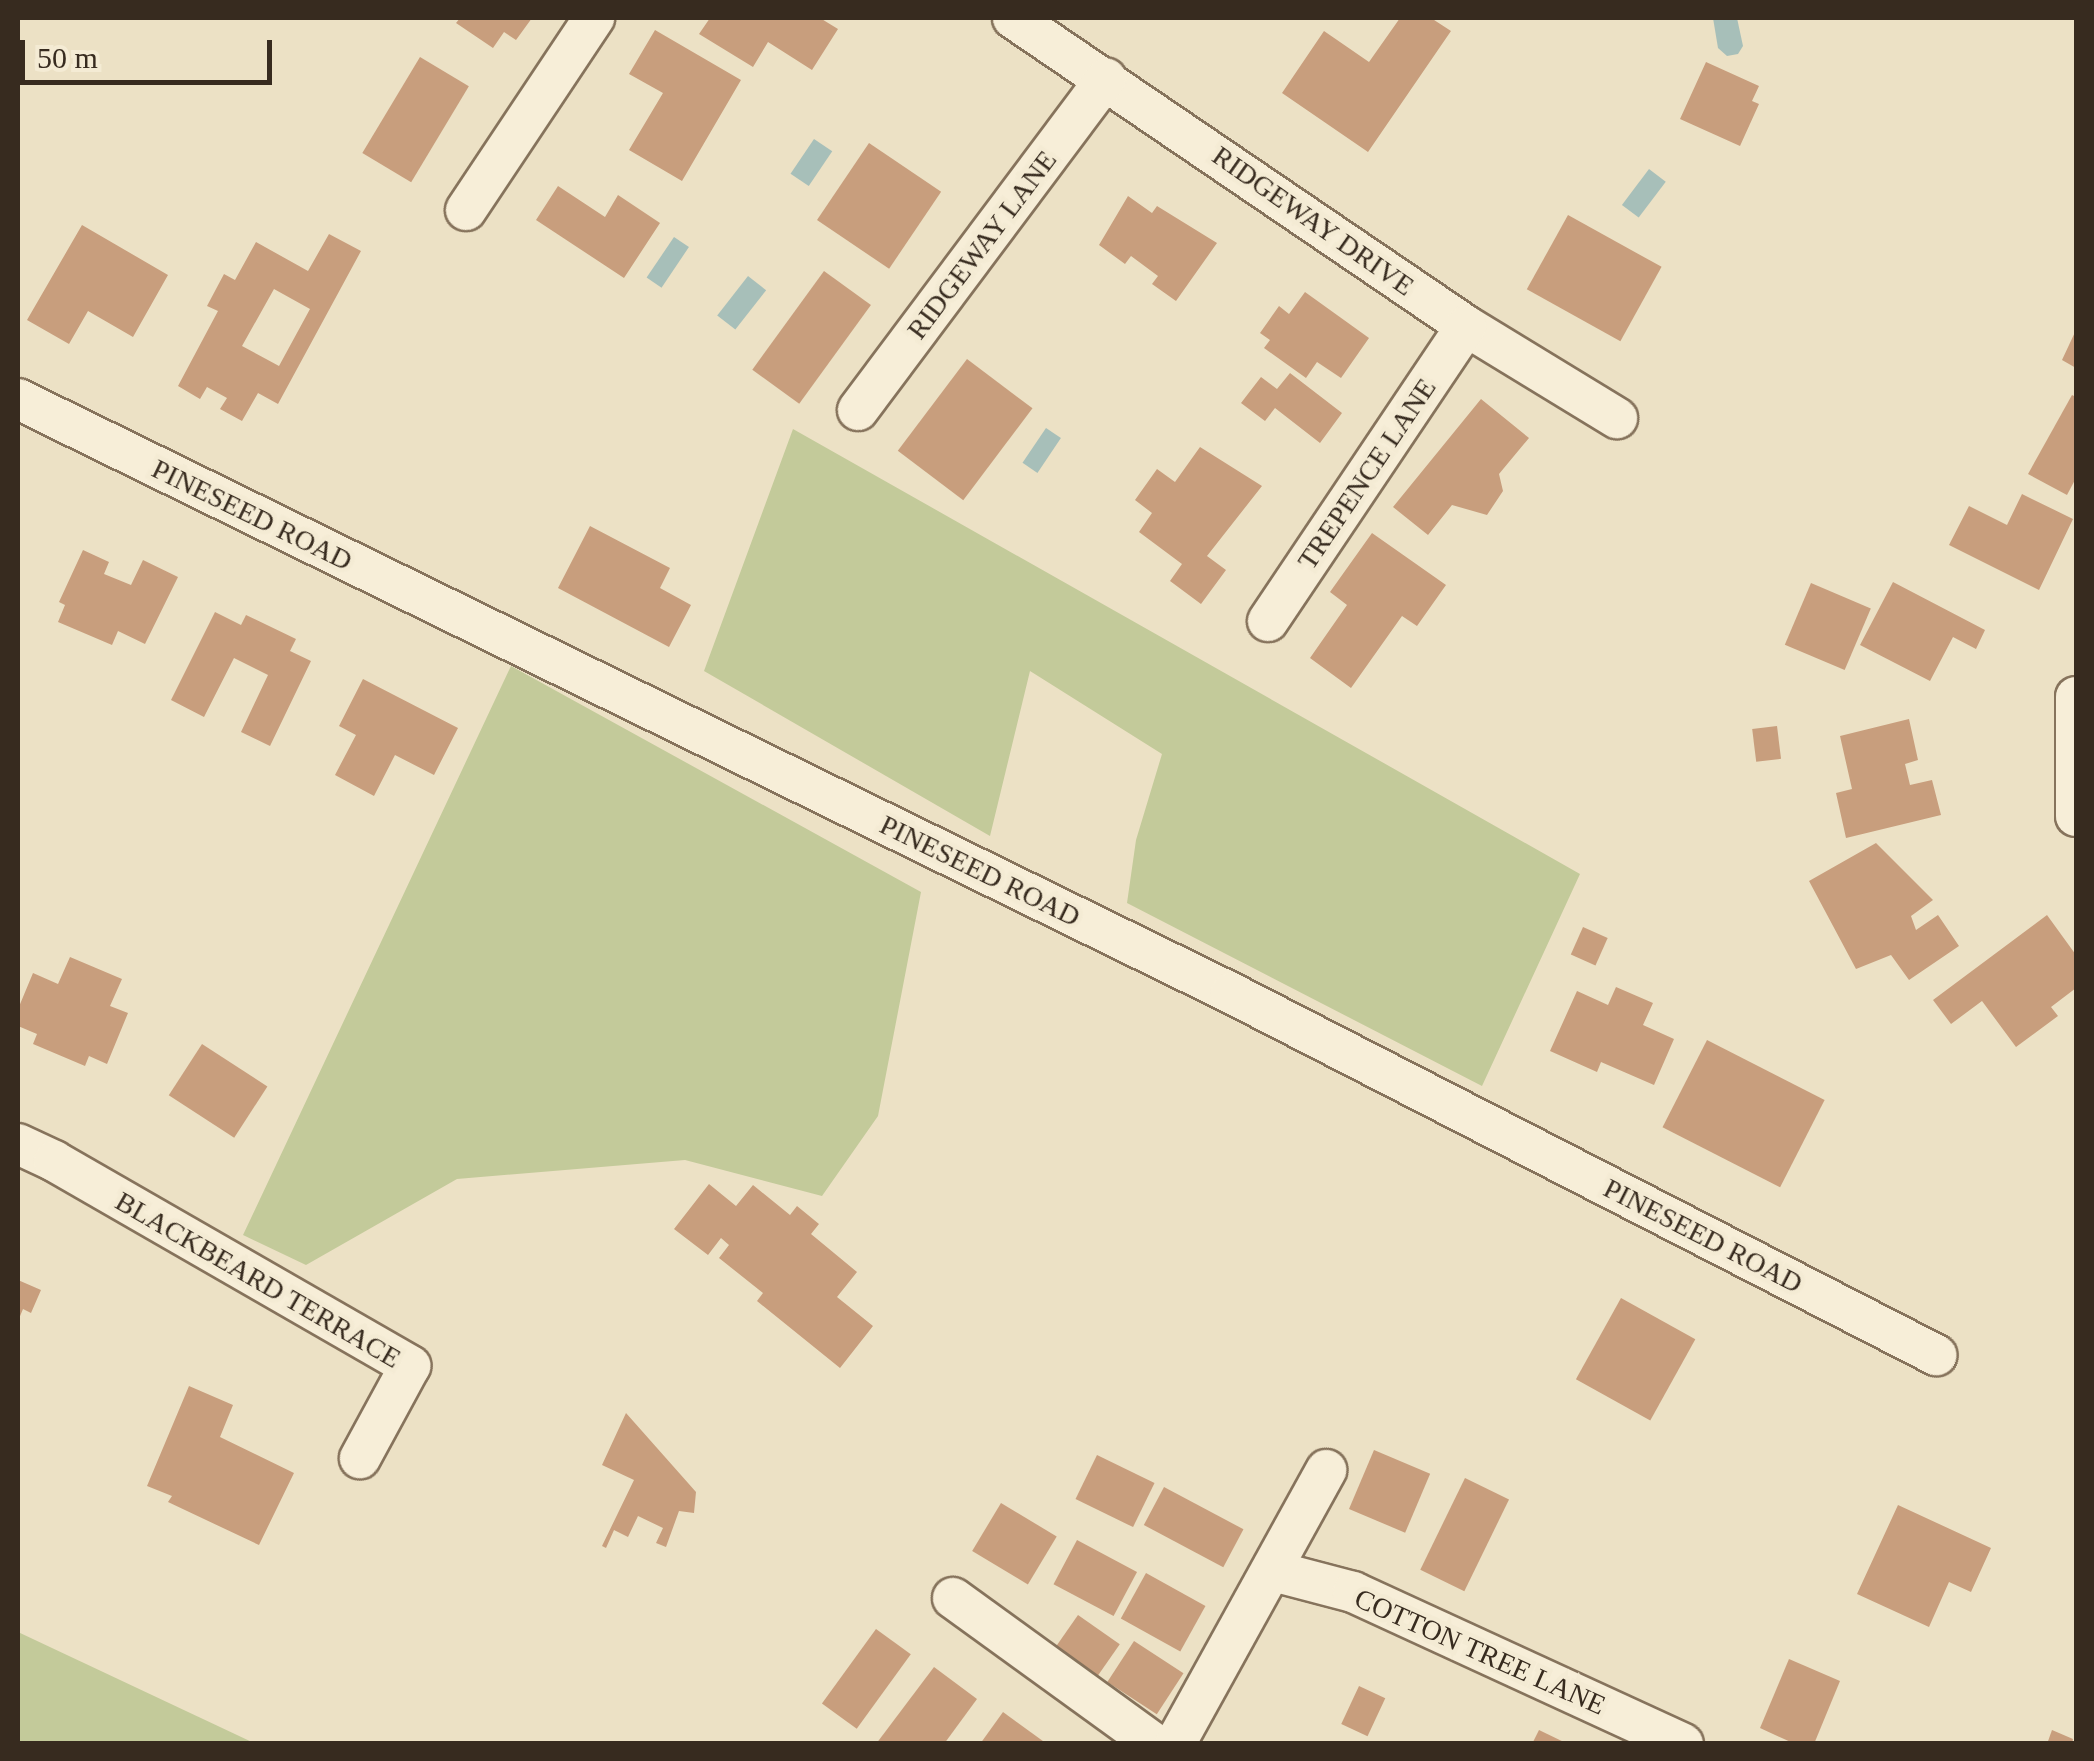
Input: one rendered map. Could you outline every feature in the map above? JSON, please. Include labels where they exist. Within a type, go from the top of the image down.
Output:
[{"type":"street","points":[[466,210],[594,18]]},
{"type":"street","name":"RIDGEWAY DRIVE","points":[[1013,18],[1466,326],[1617,418]]},
{"type":"street","name":"RIDGEWAY LANE","points":[[858,410],[1106,79]]},
{"type":"street","name":"TREPENCE LANE","points":[[1268,622],[1466,326]]},
{"type":"street","name":"PINESEED ROAD","points":[[18,399],[1231,993],[1936,1355]]},
{"type":"street","points":[[2076,697],[2076,816]]},
{"type":"street","name":"BLACKBEARD TERRACE","points":[[18,1144],[72,1171],[410,1366],[360,1458]]},
{"type":"street","points":[[1175,1744],[1326,1470]]},
{"type":"street","name":"COTTON TREE LANE","points":[[1273,1571],[1352,1592],[1683,1744]]},
{"type":"street","points":[[953,1598],[1155,1744]]},
{"type":"green space","points":[[793,429],[1580,874],[1482,1086],[1127,903],[1136,840],[1162,754],[1030,671],[990,836],[704,671]]},
{"type":"green space","points":[[511,666],[921,892],[878,1116],[822,1196],[685,1160],[457,1179],[306,1265],[243,1235]]},
{"type":"green space","points":[[18,1632],[254,1743],[18,1743]]},
{"type":"water","points":[[1713,18],[1737,18],[1743,46],[1738,54],[1727,56],[1718,48]]},
{"type":"water","points":[[814,139],[832,151],[809,186],[791,174]]},
{"type":"water","points":[[1649,169],[1666,182],[1639,218],[1622,205]]},
{"type":"water","points":[[674,237],[689,247],[662,288],[647,278]]},
{"type":"water","points":[[748,276],[766,290],[735,330],[717,315]]},
{"type":"water","points":[[1046,428],[1061,438],[1037,473],[1023,463]]},
{"type":"building","points":[[460,18],[532,18],[516,40],[504,32],[493,48],[456,23]]},
{"type":"building","points":[[710,18],[820,18],[838,29],[812,70],[768,42],[753,67],[699,34]]},
{"type":"building","points":[[1400,18],[1431,18],[1451,31],[1368,152],[1282,93],[1324,31],[1369,62]]},
{"type":"building","points":[[655,30],[741,80],[682,181],[629,150],[663,93],[629,74]]},
{"type":"building","points":[[420,57],[469,86],[411,182],[362,153]]},
{"type":"building","points":[[1706,62],[1759,86],[1752,101],[1759,104],[1740,146],[1680,119]]},
{"type":"building","points":[[869,143],[941,192],[889,269],[817,220]]},
{"type":"building","points":[[558,186],[605,217],[618,195],[660,223],[624,278],[536,220]]},
{"type":"building","points":[[1128,196],[1152,213],[1157,206],[1217,243],[1176,301],[1152,284],[1158,276],[1131,256],[1125,264],[1099,245]]},
{"type":"building","points":[[1568,215],[1662,267],[1620,341],[1527,289]]},
{"type":"building","points":[[82,225],[168,275],[133,337],[88,311],[69,344],[27,320]]},
{"type":"building","points":[[329,234],[361,251],[278,404],[258,393],[242,421],[220,409],[227,398],[207,387],[200,399],[178,386],[218,311],[207,306],[224,274],[235,280],[256,242],[308,271]],"holes":[[[274,289],[310,309],[279,366],[242,346]]]},
{"type":"building","points":[[824,271],[871,305],[799,404],[752,370]]},
{"type":"building","points":[[1305,292],[1369,338],[1341,378],[1317,362],[1306,378],[1264,348],[1270,340],[1260,333],[1279,306],[1289,314]]},
{"type":"building","points":[[2076,330],[2076,368],[2062,360]]},
{"type":"building","points":[[967,359],[1032,408],[963,500],[898,451]]},
{"type":"building","points":[[1290,373],[1342,413],[1320,443],[1275,408],[1265,421],[1241,403],[1261,377],[1277,389]]},
{"type":"building","points":[[2072,395],[2076,397],[2076,478],[2067,495],[2028,474]]},
{"type":"building","points":[[1481,399],[1529,438],[1499,474],[1503,491],[1487,515],[1452,505],[1428,535],[1393,507]]},
{"type":"building","points":[[1200,447],[1262,486],[1207,556],[1226,570],[1201,604],[1170,581],[1182,564],[1139,532],[1152,513],[1135,500],[1157,469],[1175,482]]},
{"type":"building","points":[[2022,494],[2073,519],[2039,590],[1949,545],[1969,506],[2007,525]]},
{"type":"building","points":[[590,526],[670,568],[660,588],[691,605],[669,647],[558,588]]},
{"type":"building","points":[[1372,533],[1446,585],[1417,626],[1402,616],[1351,688],[1310,658],[1347,605],[1330,592]]},
{"type":"building","points":[[83,550],[109,562],[104,574],[131,585],[143,560],[178,577],[145,644],[118,631],[112,645],[58,622],[65,605],[59,602]]},
{"type":"building","points":[[1893,582],[1985,630],[1976,649],[1953,637],[1930,681],[1860,645]]},
{"type":"building","points":[[1811,583],[1871,608],[1845,670],[1785,645]]},
{"type":"building","points":[[215,612],[241,625],[246,615],[296,639],[290,651],[311,661],[270,746],[241,732],[268,675],[234,658],[204,717],[171,700]]},
{"type":"building","points":[[363,679],[458,728],[434,775],[395,755],[374,796],[335,775],[356,735],[339,726]]},
{"type":"building","points":[[1909,719],[1918,760],[1905,764],[1910,785],[1932,780],[1941,815],[1846,838],[1836,793],[1852,789],[1840,736]]},
{"type":"building","points":[[1777,726],[1781,759],[1756,762],[1752,729]]},
{"type":"building","points":[[1876,843],[1933,900],[1911,916],[1916,930],[1938,915],[1959,946],[1909,980],[1891,955],[1856,969],[1809,881]]},
{"type":"building","points":[[2047,915],[2076,955],[2076,988],[2051,1007],[2058,1016],[2016,1047],[1982,1001],[1951,1024],[1933,1000]]},
{"type":"building","points":[[1583,927],[1608,938],[1595,965],[1571,954]]},
{"type":"building","points":[[70,957],[122,979],[110,1006],[128,1013],[107,1064],[89,1056],[85,1066],[33,1044],[37,1034],[18,1026],[18,1009],[33,973],[58,984]]},
{"type":"building","points":[[1616,987],[1653,1003],[1643,1025],[1674,1039],[1654,1085],[1601,1062],[1597,1072],[1550,1051],[1577,991],[1608,1005]]},
{"type":"building","points":[[1707,1040],[1825,1100],[1780,1187],[1663,1127]]},
{"type":"building","points":[[202,1044],[267,1086],[234,1138],[169,1095]]},
{"type":"building","points":[[709,1184],[736,1206],[753,1185],[790,1215],[797,1206],[819,1224],[811,1234],[857,1272],[837,1297],[873,1326],[840,1368],[757,1301],[763,1293],[719,1258],[729,1245],[721,1238],[708,1255],[674,1229]]},
{"type":"building","points":[[18,1280],[41,1290],[31,1313],[23,1309],[18,1321]]},
{"type":"building","points":[[1621,1298],[1695,1339],[1650,1421],[1576,1379]]},
{"type":"building","points":[[189,1386],[233,1405],[220,1437],[294,1473],[259,1545],[168,1502],[172,1496],[147,1486]]},
{"type":"building","points":[[626,1413],[696,1492],[694,1513],[679,1511],[666,1547],[656,1543],[663,1528],[638,1516],[628,1537],[614,1530],[606,1548],[602,1546],[634,1480],[602,1465]]},
{"type":"building","points":[[1374,1450],[1430,1474],[1405,1533],[1349,1509]]},
{"type":"building","points":[[1097,1455],[1155,1483],[1133,1527],[1076,1499]]},
{"type":"building","points":[[1465,1478],[1509,1499],[1464,1591],[1420,1570]]},
{"type":"building","points":[[1164,1487],[1243,1529],[1223,1567],[1144,1525]]},
{"type":"building","points":[[1001,1503],[1057,1536],[1028,1584],[972,1551]]},
{"type":"building","points":[[1898,1505],[1991,1548],[1971,1592],[1949,1582],[1929,1627],[1857,1594]]},
{"type":"building","points":[[1077,1540],[1137,1572],[1114,1616],[1054,1584]]},
{"type":"building","points":[[1146,1573],[1205,1606],[1180,1651],[1121,1618]]},
{"type":"building","points":[[1078,1615],[1120,1644],[1096,1679],[1054,1649]]},
{"type":"building","points":[[876,1629],[911,1654],[857,1729],[822,1703]]},
{"type":"building","points":[[1134,1641],[1183,1673],[1157,1714],[1107,1682]]},
{"type":"building","points":[[1789,1659],[1840,1681],[1814,1744],[1795,1744],[1760,1728]]},
{"type":"building","points":[[934,1667],[977,1699],[944,1744],[876,1744]]},
{"type":"building","points":[[1359,1686],[1385,1698],[1368,1736],[1341,1724]]},
{"type":"building","points":[[1003,1712],[1047,1744],[980,1744]]},
{"type":"building","points":[[1539,1730],[1568,1744],[1532,1744]]},
{"type":"building","points":[[2052,1730],[2073,1739],[2072,1744],[2047,1744]]}]
